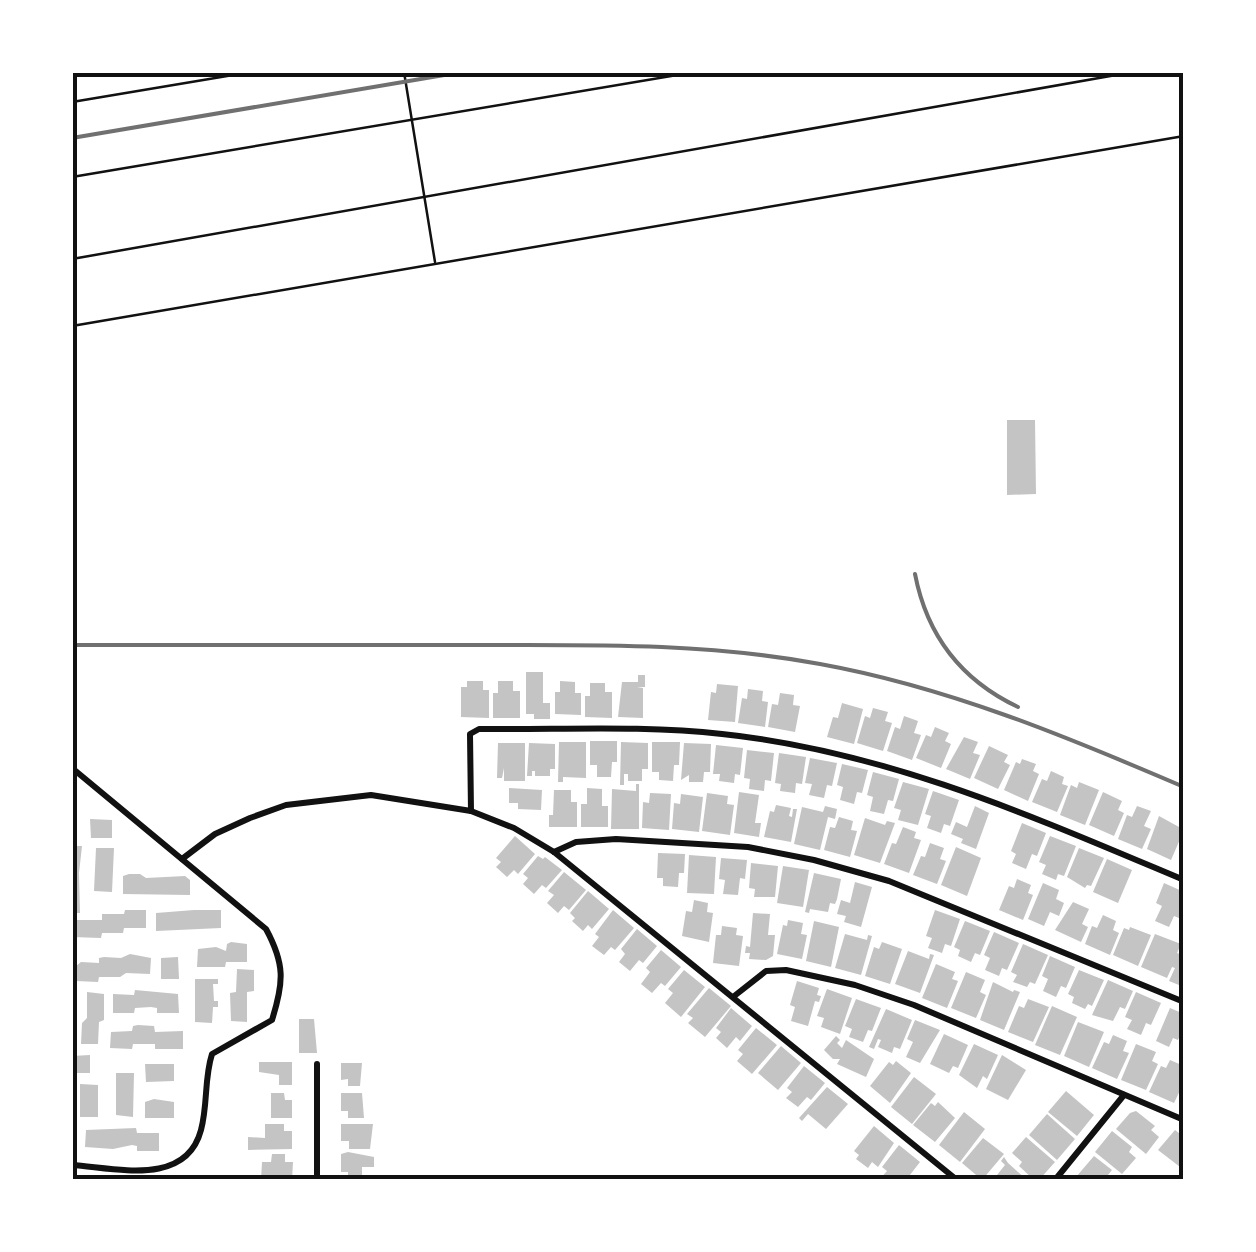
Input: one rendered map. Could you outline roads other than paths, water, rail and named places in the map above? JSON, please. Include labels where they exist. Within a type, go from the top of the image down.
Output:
[{"type":"street","points":[[471,811],[470,734],[479,730],[721,734],[821,749],[914,773],[1001,802],[1184,880]]},
{"type":"street","points":[[72,768],[266,929],[281,956],[281,992],[272,1020],[212,1054],[205,1076],[200,1134],[182,1161],[157,1171],[72,1165]]},
{"type":"street","points":[[182,860],[215,834],[286,805],[371,795],[471,811],[514,828],[554,852],[957,1180]]},
{"type":"street","points":[[554,852],[576,842],[616,839],[748,847],[814,860],[889,882],[1184,1002]]},
{"type":"street","points":[[733,997],[766,971],[786,970],[854,985],[914,1005],[1184,1120]]},
{"type":"street","points":[[317,1064],[317,1180]]},
{"type":"street","points":[[1054,1180],[1124,1095]]},
{"type":"lane","points":[[72,102],[251,72]]},
{"type":"lane","points":[[404,72],[436,264]]},
{"type":"lane","points":[[72,177],[694,72]]},
{"type":"lane","points":[[72,259],[1133,72]]},
{"type":"lane","points":[[72,326],[1184,136]]},
{"type":"railway","points":[[72,138],[462,72]]},
{"type":"railway","points":[[915,574],[928,617],[950,654],[980,684],[1018,707]]},
{"type":"railway","points":[[72,645],[599,645],[776,657],[867,674],[960,700],[1184,787]]}]
